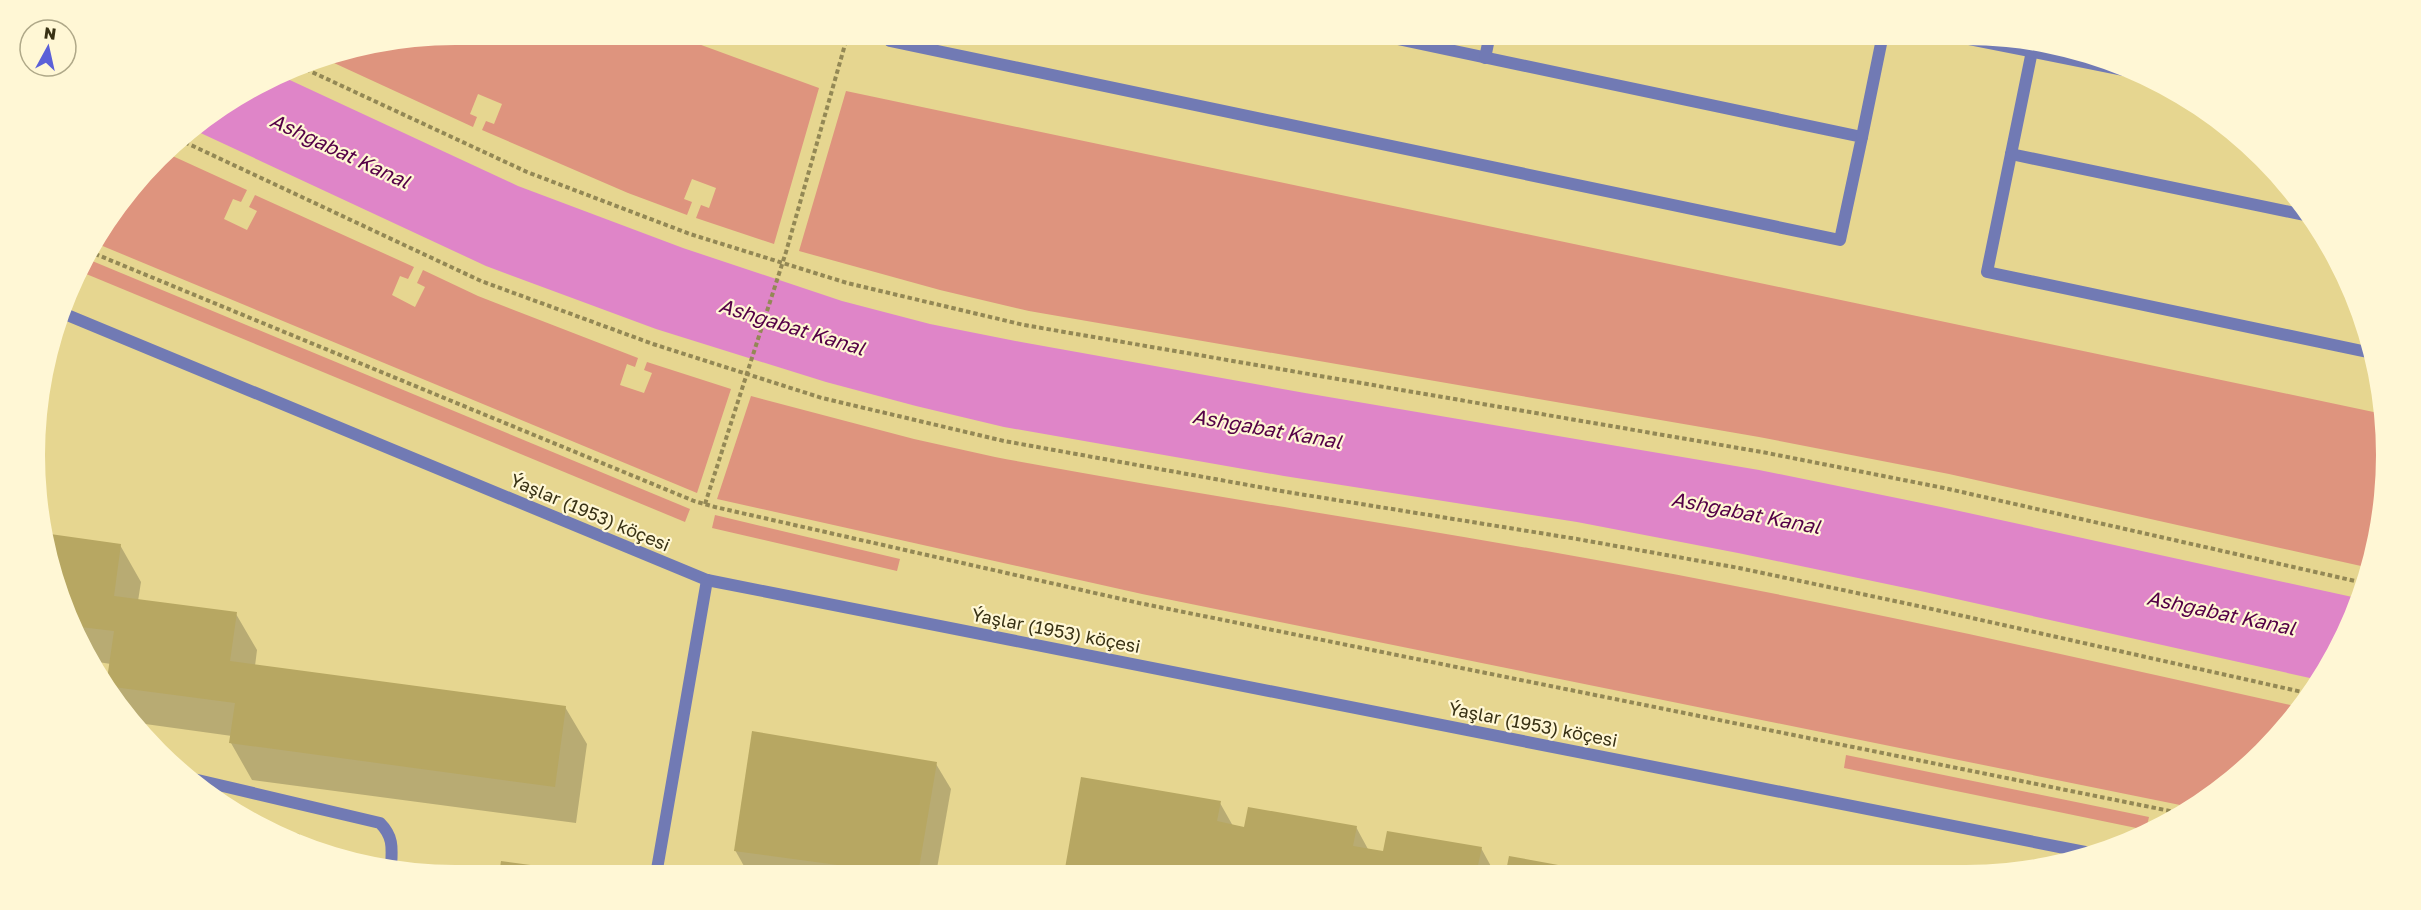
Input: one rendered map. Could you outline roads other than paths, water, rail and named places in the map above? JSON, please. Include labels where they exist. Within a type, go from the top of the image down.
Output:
[{"type":"street","points":[[907,45],[1840,240],[1881,45]]},
{"type":"street","points":[[1425,45],[1862,137]]},
{"type":"street","points":[[1485,58],[1488,45]]},
{"type":"street","points":[[2074,60],[2032,51],[1987,272],[2362,351]]},
{"type":"street","points":[[2011,154],[2297,214]]},
{"type":"street","name":"Ýaşlar (1953) köçesi","points":[[70,316],[707,580],[2075,850]]},
{"type":"street","points":[[658,865],[707,580]]},
{"type":"street","points":[[209,783],[380,823],[388,832],[393,844],[392,860]]},
{"type":"water","name":"Ashgabat Kanal","points":[[290,80],[518,186],[683,248],[842,301],[930,324],[1305,393],[1759,470],[1941,507],[2351,597],[2334,636],[2310,678],[1925,592],[1577,522],[1284,476],[1004,427],[826,382],[656,329],[486,266],[201,133],[250,100]]}]
